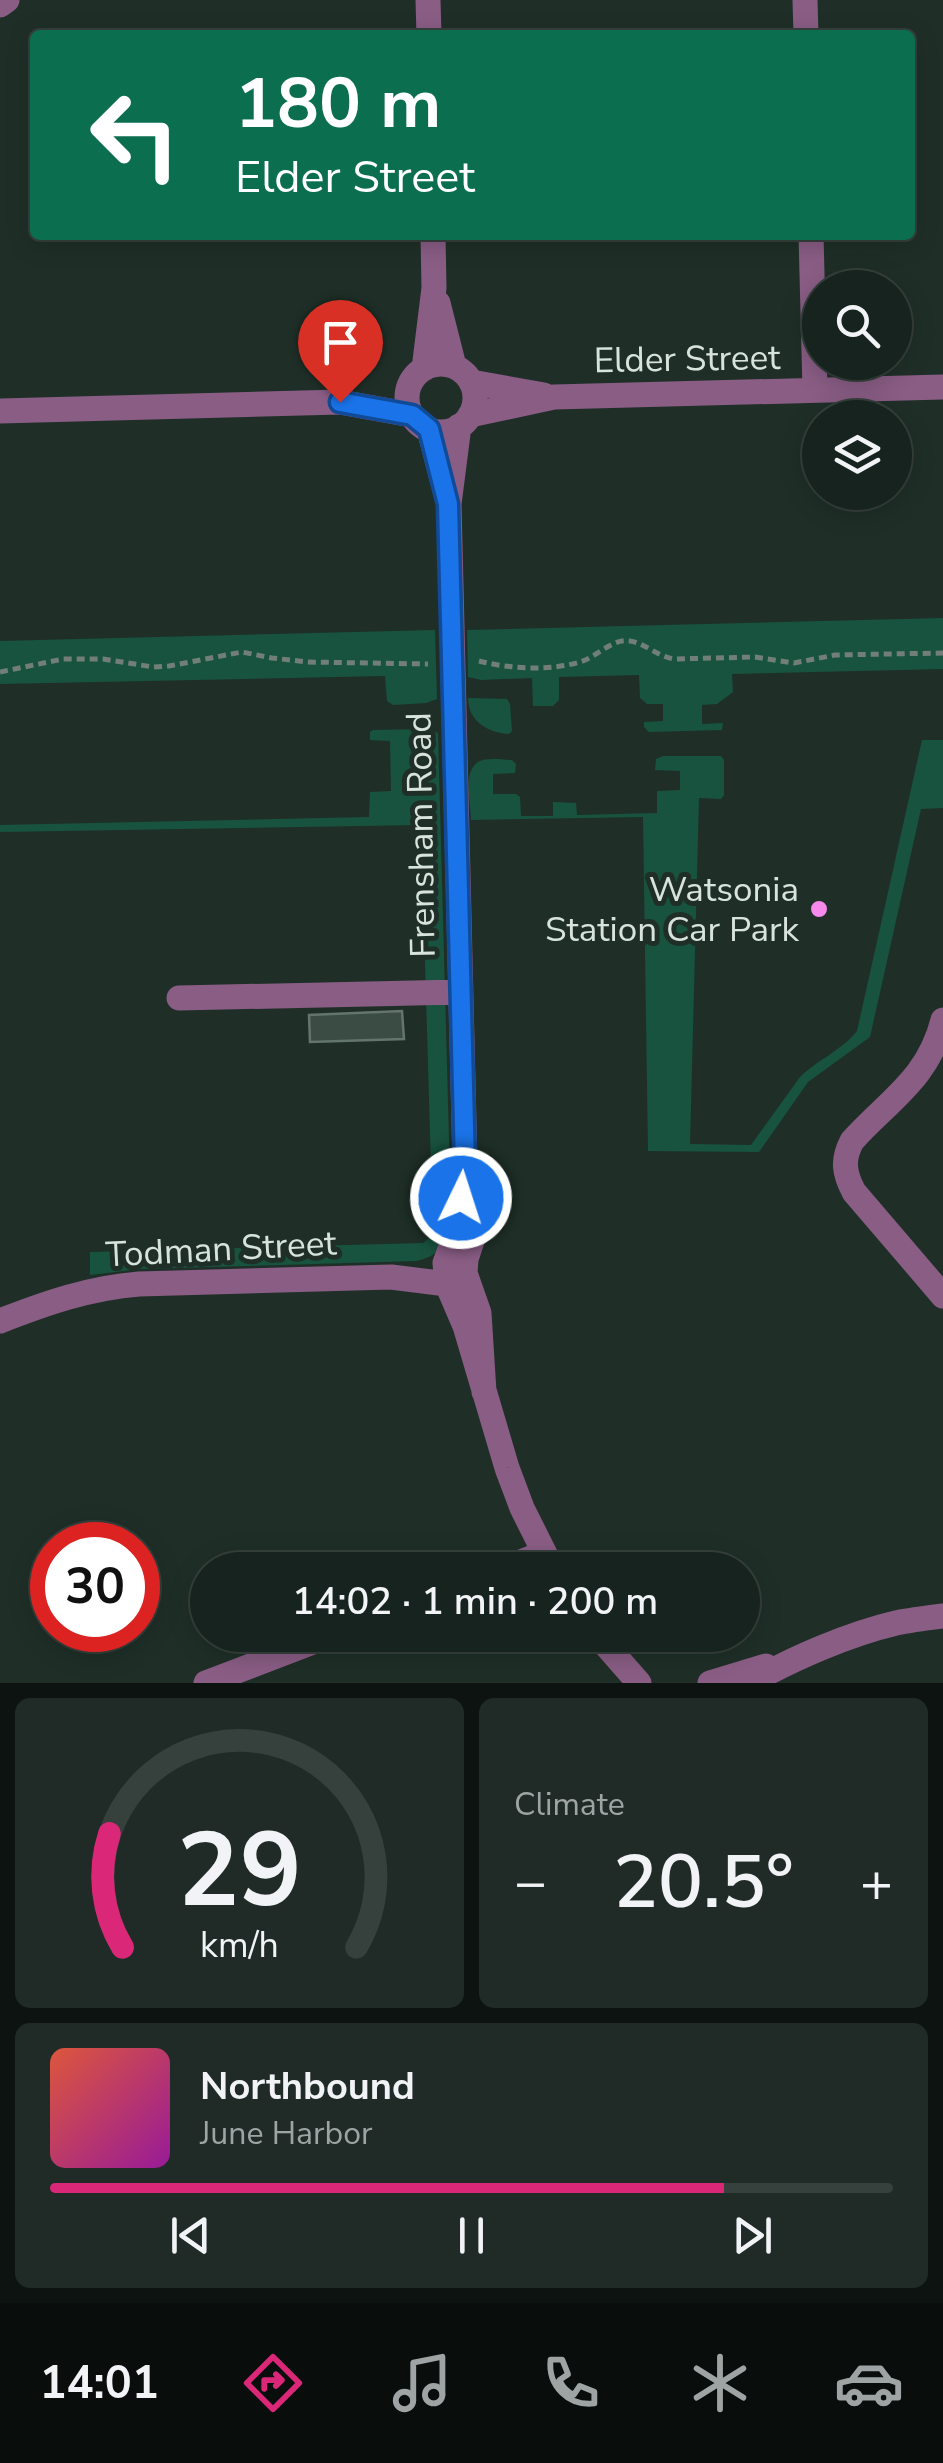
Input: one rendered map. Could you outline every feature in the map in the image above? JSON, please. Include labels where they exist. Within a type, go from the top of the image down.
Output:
[{"type":"street","points":[[0,6],[8,0]]},
{"type":"street","points":[[428,0],[429,30]]},
{"type":"street","points":[[805,0],[806,30]]},
{"type":"street","points":[[420,422],[408,395],[417,377],[434,288],[433,240]]},
{"type":"street","points":[[811,240],[815,390]]},
{"type":"street","points":[[0,411],[340,402],[420,422],[439,432],[465,421],[475,393],[462,374],[434,288]]},
{"type":"street","points":[[340,402],[417,377],[434,365],[462,374]]},
{"type":"street","name":"Elder Street","points":[[462,374],[554,397]]},
{"type":"street","name":"Elder Street","points":[[465,421],[554,397],[943,387]]},
{"type":"street","name":"Frensham Road","points":[[465,421],[448,504],[465,1164],[473,1238],[466,1259],[452,1273],[480,1314],[484,1392],[507,1468],[544,1552]]},
{"type":"street","name":"Frensham Road","points":[[420,422],[448,504]]},
{"type":"street","points":[[179,998],[460,992]]},
{"type":"street","points":[[943,1020],[923,1070],[852,1140],[844,1166],[854,1192],[943,1296]]},
{"type":"street","name":"Todman Street","points":[[0,1321],[106,1286],[452,1273]]},
{"type":"street","points":[[710,1683],[786,1662],[896,1623],[943,1616]]},
{"type":"street","points":[[206,1683],[287,1652]]},
{"type":"street","points":[[596,1652],[616,1683]]},
{"type":"street","points":[[612,1652],[639,1683]]},
{"type":"street","points":[[750,1683],[786,1662]]},
{"type":"green space","points":[[943,618],[943,669],[732,674],[733,692],[717,704],[702,705],[702,724],[723,723],[722,730],[649,732],[644,722],[663,721],[663,704],[647,704],[640,698],[639,675],[559,677],[559,700],[553,706],[533,706],[532,678],[468,677],[467,630]]},
{"type":"green space","points":[[435,630],[437,699],[426,703],[393,705],[387,701],[385,676],[0,684],[0,641]]},
{"type":"green space","points":[[468,698],[507,699],[512,731],[501,733],[481,724],[471,713]]},
{"type":"green space","points":[[427,729],[438,733],[451,1214],[442,1245],[433,1255],[416,1261],[140,1269],[90,1275],[90,1252],[423,1243],[433,1235],[421,825],[0,832],[0,825],[369,817],[370,792],[391,791],[390,741],[370,740],[370,732]]},
{"type":"green space","points":[[922,740],[943,740],[943,808],[921,809],[870,1037],[808,1082],[759,1152],[648,1151],[643,817],[471,820],[469,781],[473,767],[486,760],[512,760],[515,773],[493,774],[493,794],[520,797],[521,816],[553,816],[553,802],[576,803],[577,815],[657,813],[657,791],[680,790],[680,771],[655,770],[656,759],[721,756],[724,760],[724,795],[721,799],[699,798],[690,1144],[751,1145],[800,1077],[857,1031]]},
{"type":"building","points":[[402,1011],[404,1039],[310,1042],[309,1015]]},
{"type":"place","name":"Watsonia Station Car Park","points":[[819,909]]},
{"type":"route","points":[[340,402],[412,415],[429,429],[448,504],[465,1164],[461,1198]]}]
